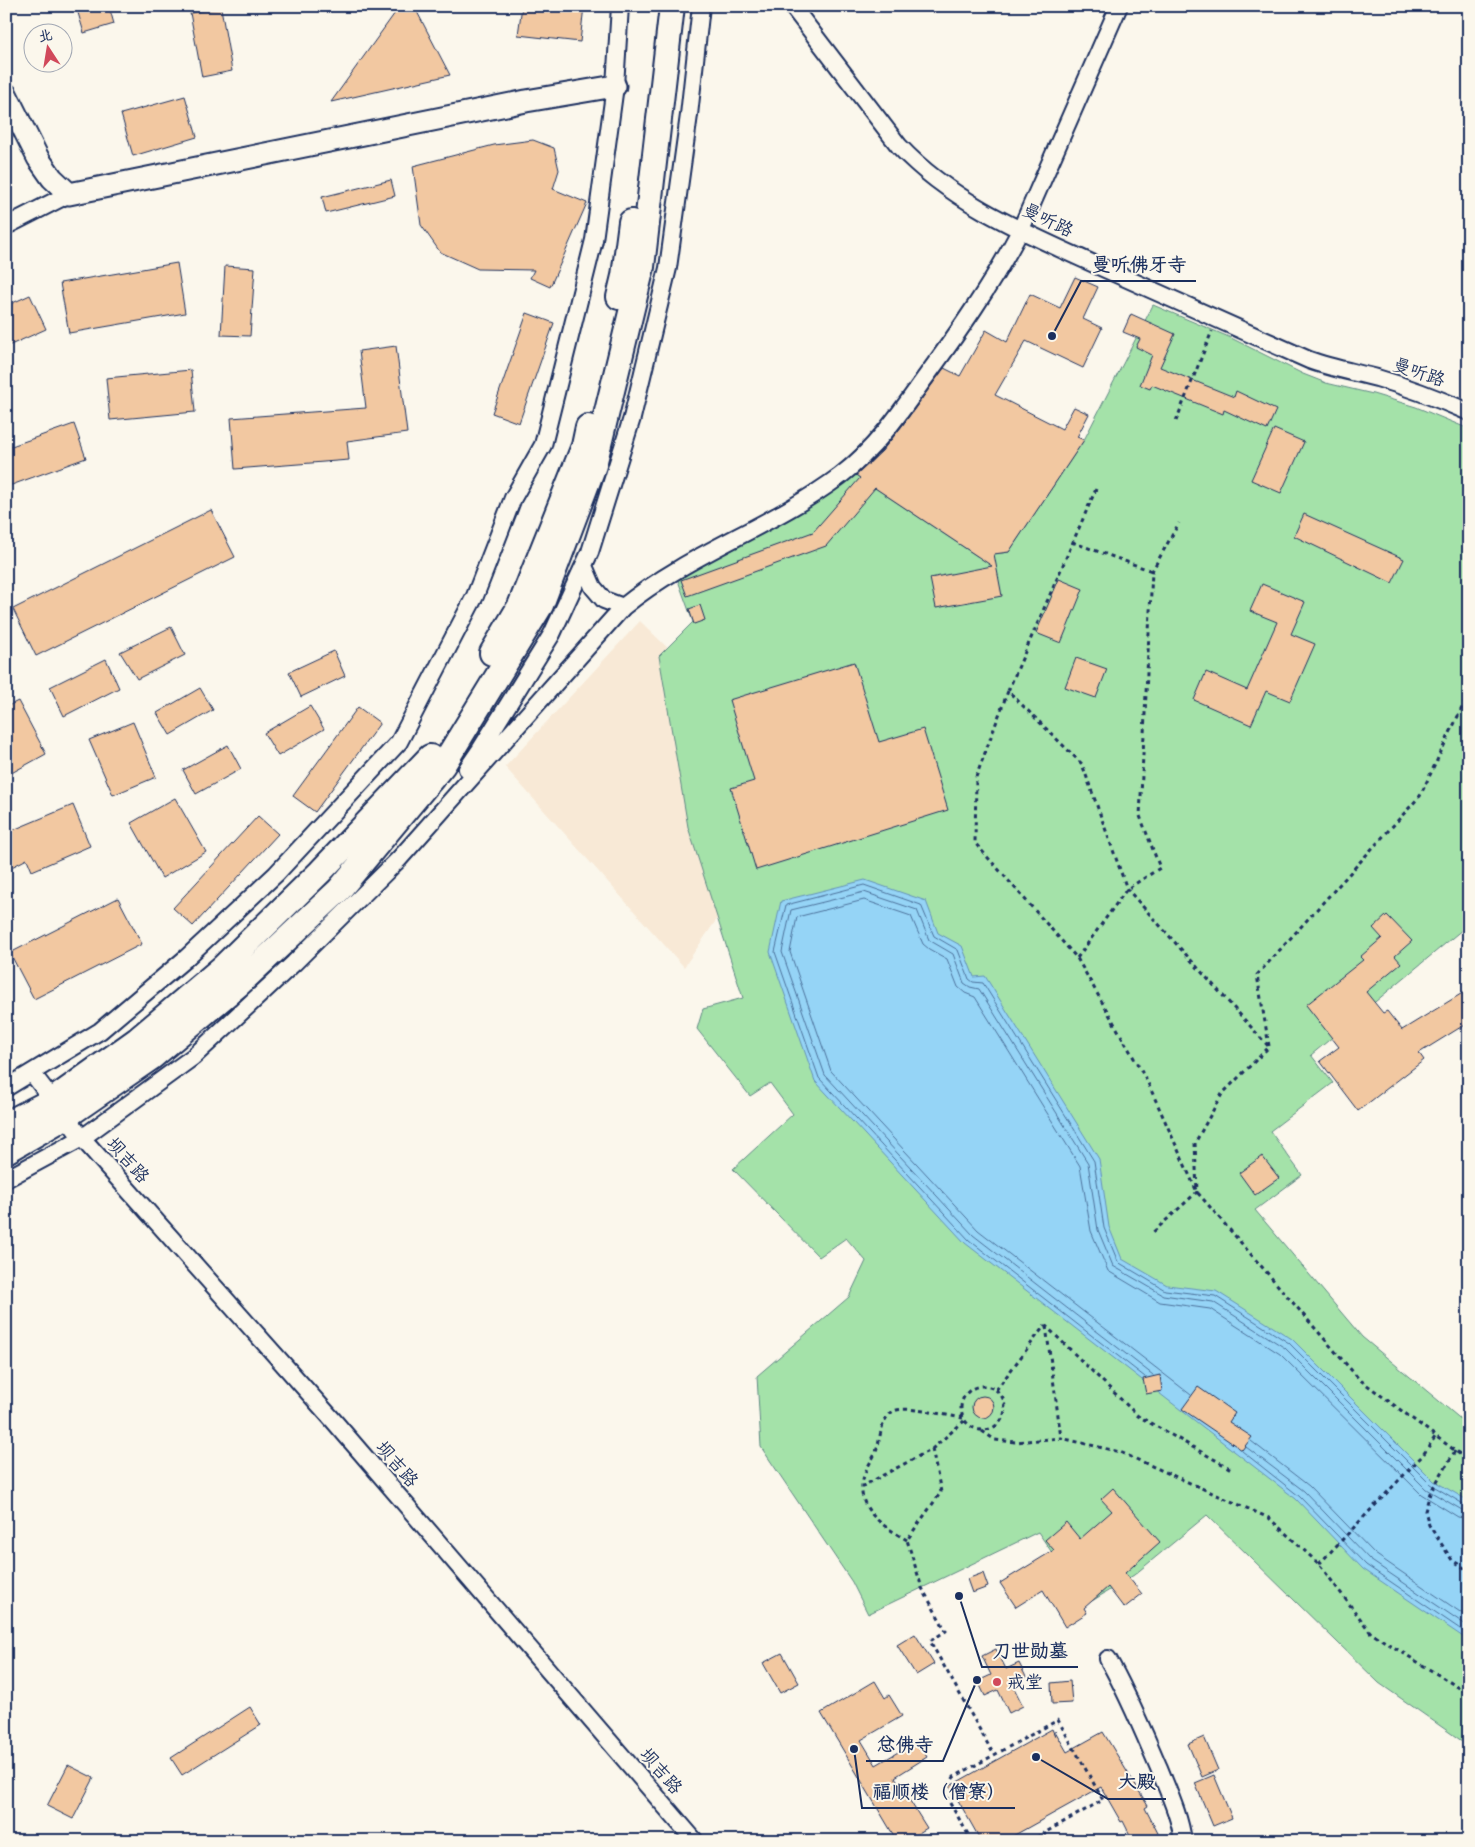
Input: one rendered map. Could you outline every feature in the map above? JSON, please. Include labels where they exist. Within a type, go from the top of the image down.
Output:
[{"type":"highway","points":[[6,1151],[222,968],[320,872],[428,760],[520,606],[584,446],[624,276],[643,132],[656,6]]},
{"type":"highway","points":[[6,1124],[59,1108],[152,1056],[239,984],[339,890],[443,765],[541,605],[594,465],[642,267],[672,6]]},
{"type":"main road","points":[[6,94],[38,158],[52,178],[70,194],[526,101],[615,86]]},
{"type":"street","points":[[6,1088],[100,1031],[185,959],[276,874],[399,742],[475,596],[513,498],[543,444],[594,240],[615,86],[620,6]]},
{"type":"street","points":[[399,859],[480,750],[552,634],[590,552],[632,418],[668,268],[702,6]]},
{"type":"street","name":"曼听路","points":[[792,6],[899,146],[937,182],[1021,230],[1323,365],[1422,393],[1469,412]]},
{"type":"street","points":[[6,1179],[82,1138],[193,1057],[294,963],[399,859],[623,608],[646,588],[678,568],[816,492],[862,458],[888,430],[936,363],[988,287],[1021,230],[1119,6]]},
{"type":"street","points":[[6,226],[70,194]]},
{"type":"street","points":[[584,566],[592,587],[604,600],[623,608]]},
{"type":"street","points":[[380,840],[399,859]]},
{"type":"street","name":"坝吉路","points":[[32,1073],[82,1138],[333,1420],[695,1841]]},
{"type":"street","points":[[1108,1659],[1131,1703],[1163,1777],[1177,1815],[1183,1841]]},
{"type":"path","points":[[1176,421],[1217,318]]},
{"type":"path","points":[[1096,488],[1008,691],[976,777],[975,843],[1077,958],[1147,1081],[1197,1192],[1359,1379],[1469,1461]]},
{"type":"path","points":[[1077,958],[1127,889],[1160,868],[1140,816],[1152,571],[1179,523]]},
{"type":"path","points":[[1072,542],[1152,571]]},
{"type":"path","points":[[1469,622],[1466,624],[1469,644]]},
{"type":"path","points":[[1008,691],[1082,764],[1127,889],[1269,1047]]},
{"type":"path","points":[[1269,1047],[1257,974],[1420,796],[1469,693]]},
{"type":"path","points":[[1151,1234],[1197,1192],[1195,1142],[1222,1094],[1269,1047]]},
{"type":"path","points":[[996,1390],[1045,1325]]},
{"type":"path","points":[[1045,1325],[1061,1438]]},
{"type":"path","points":[[1045,1325],[1138,1416],[1233,1470]]},
{"type":"path","points":[[963,1419],[960,1407],[962,1400],[970,1389],[984,1385],[996,1390],[1002,1395],[1005,1402],[1004,1416],[996,1427],[982,1431]]},
{"type":"path","points":[[994,1755],[930,1641],[946,1631],[922,1588],[907,1540],[881,1525],[865,1506],[861,1487],[865,1473],[878,1447],[883,1424],[894,1411],[904,1408],[963,1419],[975,1429],[982,1431],[995,1440],[1015,1442],[1061,1438],[1120,1452],[1268,1518],[1319,1564],[1371,1634],[1469,1694]]},
{"type":"path","points":[[861,1487],[932,1448],[963,1419]]},
{"type":"path","points":[[1319,1564],[1423,1455],[1435,1437]]},
{"type":"path","points":[[907,1540],[941,1492],[932,1448]]},
{"type":"path","points":[[1455,1451],[1439,1475],[1430,1493],[1425,1511],[1429,1526],[1452,1560],[1469,1571]]},
{"type":"path","points":[[972,1841],[944,1793],[954,1777],[1058,1720],[1103,1800],[1030,1841]]},
{"type":"path","points":[[1044,1833],[1048,1841]]},
{"type":"shaded area","points":[[640,621],[675,655],[717,919],[684,967],[505,767]]},
{"type":"green space","points":[[1153,305],[1229,337],[1303,374],[1326,383],[1416,407],[1469,429],[1469,924],[1311,1055],[1333,1083],[1270,1131],[1302,1175],[1255,1210],[1362,1337],[1469,1426],[1469,1746],[1379,1683],[1207,1515],[1134,1575],[1087,1604],[1038,1532],[868,1614],[852,1582],[761,1447],[757,1376],[849,1297],[866,1261],[846,1238],[819,1257],[733,1169],[793,1114],[770,1083],[750,1096],[697,1029],[703,1009],[743,998],[688,827],[659,656],[693,622],[676,575],[854,474],[977,556],[1009,552],[1084,440]]},
{"type":"water","points":[[865,880],[926,901],[938,933],[962,946],[974,977],[985,976],[1099,1159],[1109,1227],[1122,1259],[1167,1285],[1216,1291],[1292,1339],[1434,1481],[1469,1501],[1469,1641],[1363,1569],[1296,1499],[965,1243],[815,1081],[770,952],[781,901]]},
{"type":"building","points":[[76,6],[109,6],[114,24],[84,33]]},
{"type":"building","points":[[400,6],[414,6],[450,75],[331,102]]},
{"type":"building","points":[[522,6],[584,6],[580,42],[518,35]]},
{"type":"building","points":[[221,8],[232,71],[202,77],[190,13]]},
{"type":"building","points":[[185,96],[197,137],[133,156],[121,114]]},
{"type":"building","points":[[533,140],[554,148],[559,170],[553,189],[587,203],[550,287],[530,278],[534,270],[478,269],[440,252],[421,225],[413,166],[494,145]]},
{"type":"building","points":[[391,180],[395,196],[326,213],[322,197]]},
{"type":"building","points":[[177,263],[185,313],[69,333],[60,283]]},
{"type":"building","points":[[225,266],[255,268],[250,336],[221,335]]},
{"type":"building","points":[[1075,277],[1098,287],[1083,319],[1102,328],[1083,368],[1026,341],[995,395],[1062,429],[1074,407],[1089,414],[1077,437],[1084,440],[1009,552],[994,554],[1002,596],[936,608],[930,578],[992,566],[875,488],[826,546],[687,596],[681,580],[813,532],[860,478],[856,475],[882,451],[902,426],[944,368],[960,376],[986,330],[1007,342],[1030,294],[1060,308]]},
{"type":"building","points":[[30,295],[46,329],[6,347],[6,306]]},
{"type":"building","points":[[527,313],[554,323],[519,423],[492,413]]},
{"type":"building","points":[[1131,314],[1175,334],[1160,367],[1234,397],[1236,391],[1276,410],[1267,430],[1224,410],[1223,414],[1152,385],[1150,389],[1140,385],[1152,355],[1136,347],[1140,339],[1123,332]]},
{"type":"building","points":[[396,346],[407,433],[347,441],[349,460],[235,469],[231,418],[366,408],[359,351]]},
{"type":"building","points":[[191,370],[195,412],[110,420],[106,378]]},
{"type":"building","points":[[74,424],[86,458],[6,487],[6,448]]},
{"type":"building","points":[[1274,429],[1304,442],[1281,493],[1251,480]]},
{"type":"building","points":[[211,510],[235,557],[36,656],[13,609]]},
{"type":"building","points":[[1304,514],[1404,559],[1392,583],[1294,536]]},
{"type":"building","points":[[1059,579],[1083,589],[1061,643],[1036,633]]},
{"type":"building","points":[[1262,584],[1305,602],[1291,634],[1315,644],[1290,701],[1266,691],[1251,725],[1194,700],[1206,672],[1247,690],[1277,622],[1250,611]]},
{"type":"building","points":[[700,605],[705,620],[694,624],[689,609]]},
{"type":"building","points":[[171,627],[185,655],[137,679],[120,652]]},
{"type":"building","points":[[334,651],[345,676],[301,697],[289,672]]},
{"type":"building","points":[[1076,658],[1107,669],[1096,698],[1065,687]]},
{"type":"building","points":[[106,659],[119,688],[64,716],[50,687]]},
{"type":"building","points":[[854,662],[879,742],[923,729],[948,810],[756,870],[731,788],[754,781],[729,700]]},
{"type":"building","points":[[200,688],[213,710],[170,735],[157,713]]},
{"type":"building","points":[[18,701],[46,754],[6,776],[6,707]]},
{"type":"building","points":[[310,706],[324,729],[278,756],[264,733]]},
{"type":"building","points":[[358,707],[380,723],[315,812],[293,796]]},
{"type":"building","points":[[133,722],[156,777],[113,795],[89,740]]},
{"type":"building","points":[[228,745],[241,769],[196,794],[183,770]]},
{"type":"building","points":[[175,798],[206,852],[162,878],[131,823]]},
{"type":"building","points":[[73,805],[90,846],[32,871],[27,859],[6,870],[6,833]]},
{"type":"building","points":[[258,816],[278,834],[193,926],[173,908]]},
{"type":"building","points":[[118,898],[142,944],[34,999],[10,953]]},
{"type":"building","points":[[1387,915],[1412,941],[1395,956],[1401,963],[1366,992],[1383,1013],[1387,1011],[1402,1030],[1469,989],[1469,1022],[1419,1053],[1424,1060],[1358,1111],[1320,1061],[1339,1047],[1306,1005],[1363,960],[1360,957],[1382,938],[1373,928]]},
{"type":"building","points":[[1262,1156],[1279,1178],[1255,1195],[1239,1173]]},
{"type":"building","points":[[1160,1375],[1162,1391],[1146,1394],[1143,1379]]},
{"type":"building","points":[[1198,1387],[1235,1413],[1229,1422],[1252,1437],[1242,1450],[1182,1409]]},
{"type":"building","points":[[983,1396],[991,1399],[994,1407],[991,1415],[983,1418],[975,1415],[972,1407],[975,1399]]},
{"type":"building","points":[[1113,1488],[1160,1542],[1125,1573],[1142,1594],[1124,1608],[1108,1587],[1084,1608],[1087,1613],[1065,1627],[1043,1590],[1016,1607],[1000,1583],[1054,1550],[1045,1540],[1066,1522],[1080,1539],[1112,1511],[1101,1499]]},
{"type":"building","points":[[983,1573],[988,1587],[972,1593],[967,1579]]},
{"type":"building","points":[[915,1634],[934,1664],[916,1675],[897,1645]]},
{"type":"building","name":"戒堂","points":[[996,1649],[1006,1669],[1019,1663],[1026,1677],[1012,1684],[1023,1706],[1009,1713],[998,1690],[985,1696],[978,1681],[991,1675],[982,1656]]},
{"type":"building","points":[[782,1653],[799,1683],[780,1693],[763,1663]]},
{"type":"building","points":[[875,1681],[885,1698],[889,1695],[902,1716],[861,1740],[876,1765],[917,1741],[927,1757],[895,1777],[927,1828],[914,1836],[916,1841],[897,1841],[821,1713]]},
{"type":"building","points":[[1070,1681],[1072,1703],[1052,1704],[1051,1683]]},
{"type":"building","points":[[250,1707],[261,1725],[182,1775],[171,1758]]},
{"type":"building","points":[[1052,1729],[1067,1752],[1103,1732],[1148,1806],[1145,1808],[1162,1841],[1133,1841],[1123,1821],[1121,1822],[1101,1787],[1004,1841],[981,1841],[950,1786]]},
{"type":"building","points":[[1204,1737],[1218,1770],[1202,1777],[1188,1744]]},
{"type":"building","points":[[68,1765],[94,1778],[73,1819],[47,1806]]},
{"type":"building","points":[[1214,1775],[1232,1818],[1213,1826],[1195,1783]]},
{"type":"place","name":"曼听佛牙寺","points":[[1052,336]]},
{"type":"place","name":"刀世勋墓","points":[[959,1596]]},
{"type":"place","name":"总佛寺","points":[[977,1680]]},
{"type":"place","name":"戒堂","points":[[997,1682]]},
{"type":"place","name":"福顺楼（僧寮）","points":[[854,1749]]},
{"type":"place","name":"大殿","points":[[1036,1757]]}]
